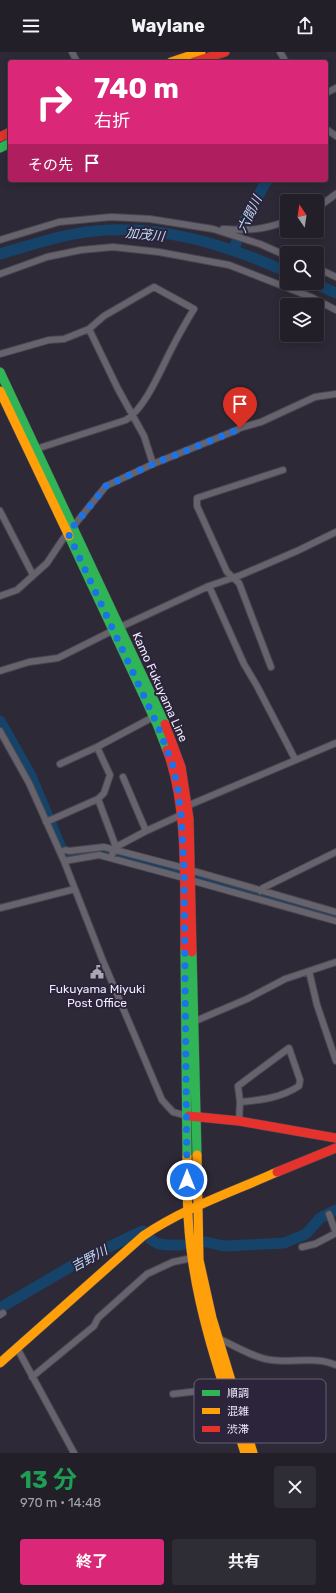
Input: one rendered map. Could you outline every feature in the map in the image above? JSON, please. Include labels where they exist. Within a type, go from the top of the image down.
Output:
[{"type":"main road","points":[[177,60],[201,52]]},
{"type":"main road","points":[[200,60],[225,52]]},
{"type":"main road","name":"Kamo Fukuyama Line","points":[[0,372],[36,449],[70,530]]},
{"type":"main road","name":"Kamo Fukuyama Line","points":[[0,391],[70,530],[181,767],[189,819],[187,874],[191,1117],[201,1270],[218,1338],[230,1379]]},
{"type":"main road","name":"Kamo Fukuyama Line","points":[[157,715],[173,766],[181,815],[187,874],[193,1022],[187,1211],[192,1258],[204,1318],[222,1379]]},
{"type":"main road","points":[[191,1117],[239,1121],[336,1138]]},
{"type":"main road","points":[[0,1362],[146,1234],[172,1218],[198,1206],[308,1158],[336,1148]]},
{"type":"main road","name":"Kamo Fukuyama Line","points":[[242,1443],[245,1453]]},
{"type":"main road","name":"Kamo Fukuyama Line","points":[[250,1443],[253,1453]]},
{"type":"street","points":[[324,203],[336,194]]},
{"type":"street","points":[[0,240],[59,222],[111,217],[150,219],[213,229],[251,231],[280,224]]},
{"type":"street","points":[[213,229],[260,244],[280,253]]},
{"type":"street","points":[[0,274],[47,257],[81,250],[114,247],[159,252],[229,265],[311,297],[336,310]]},
{"type":"street","points":[[324,271],[336,277]]},
{"type":"street","points":[[0,354],[49,340],[64,339],[89,329],[104,316],[154,287],[194,309],[176,340],[142,406],[133,416],[126,420],[36,449]]},
{"type":"street","points":[[89,329],[118,389],[144,436],[153,464]]},
{"type":"street","points":[[0,596],[17,590],[47,563],[70,530],[106,486],[153,464],[240,428],[260,422],[315,397],[336,394]]},
{"type":"street","points":[[271,667],[239,583],[227,572],[198,506],[197,498],[283,470]]},
{"type":"street","points":[[0,511],[34,575]]},
{"type":"street","points":[[0,672],[29,662],[58,658],[209,586],[240,576],[336,532]]},
{"type":"street","points":[[209,586],[244,664],[295,759]]},
{"type":"street","points":[[60,764],[97,747],[157,715]]},
{"type":"street","points":[[0,731],[48,821],[62,852],[64,861],[103,961],[162,1100],[173,1112],[191,1117]]},
{"type":"street","points":[[64,861],[113,852],[146,831],[181,815],[187,806],[295,759],[303,758],[336,743]]},
{"type":"street","points":[[48,821],[98,799],[104,793],[110,775],[97,747]]},
{"type":"street","points":[[123,777],[146,831]]},
{"type":"street","points":[[98,799],[113,852]]},
{"type":"street","points":[[62,852],[104,847],[113,852],[336,921]]},
{"type":"street","points":[[113,852],[187,874],[260,891],[336,912]]},
{"type":"street","points":[[260,891],[263,888],[306,866],[335,855]]},
{"type":"street","points":[[0,908],[75,889]]},
{"type":"street","points":[[193,1022],[247,999],[285,979],[336,962]]},
{"type":"street","points":[[309,971],[317,1005],[336,1061]]},
{"type":"street","points":[[239,1121],[240,1102],[238,1086],[289,1048],[300,1080],[299,1086],[290,1092],[267,1099],[240,1102]]},
{"type":"street","points":[[302,1247],[315,1244],[336,1233],[329,1214]]},
{"type":"street","points":[[32,1377],[94,1326],[98,1318],[142,1277],[162,1266],[192,1258]]},
{"type":"street","points":[[218,1338],[270,1360],[313,1360],[330,1362],[336,1365]]},
{"type":"street","points":[[16,1348],[74,1453]]},
{"type":"street","points":[[173,1394],[194,1392]]},
{"type":"waterway","name":"六間川","points":[[234,249],[244,221],[266,182]]},
{"type":"waterway","name":"加茂川","points":[[0,254],[47,240],[83,232],[120,230],[144,231],[169,234],[217,245],[280,269]]},
{"type":"waterway","name":"加茂川","points":[[324,288],[336,293]]},
{"type":"waterway","points":[[0,721],[30,774],[64,855],[69,856],[103,851],[109,852],[336,917]]},
{"type":"waterway","name":"吉野川","points":[[206,1242],[224,1246],[284,1243],[306,1234],[320,1218],[336,1210]]},
{"type":"waterway","name":"吉野川","points":[[0,1308],[80,1261],[140,1232],[143,1231],[151,1240],[160,1244],[182,1245]]},
{"type":"traffic: fast","points":[[0,148],[8,144]]},
{"type":"traffic: fast","points":[[0,372],[165,724]]},
{"type":"traffic: fast","points":[[69,536],[157,724],[167,750]]},
{"type":"traffic: fast","points":[[185,948],[187,1157]]},
{"type":"traffic: fast","points":[[192,952],[197,1155]]},
{"type":"traffic: slow","points":[[177,60],[201,52]]},
{"type":"traffic: slow","points":[[0,391],[69,536]]},
{"type":"traffic: slow","points":[[197,1155],[199,1260],[212,1318],[231,1379]]},
{"type":"traffic: slow","points":[[187,1157],[187,1194],[192,1257],[207,1332],[221,1379]]},
{"type":"traffic: slow","points":[[0,1363],[143,1236],[175,1217],[208,1201],[277,1172]]},
{"type":"traffic: slow","points":[[242,1443],[245,1453]]},
{"type":"traffic: slow","points":[[250,1443],[253,1453]]},
{"type":"traffic: jam","points":[[200,60],[225,52]]},
{"type":"traffic: jam","points":[[0,137],[8,133]]},
{"type":"traffic: jam","points":[[165,724],[181,767],[189,819],[192,952]]},
{"type":"traffic: jam","points":[[167,750],[174,773],[182,822],[185,873],[185,948]]},
{"type":"traffic: jam","points":[[189,1116],[239,1121],[336,1138]]},
{"type":"traffic: jam","points":[[277,1172],[336,1148]]},
{"type":"place","name":"Fukuyama Miyuki Post Office","points":[[97,972]]},
{"type":"route","points":[[187,1180],[188,1116],[184,868],[178,790],[173,766],[157,724],[68,533],[106,486],[153,464],[240,428]]}]
